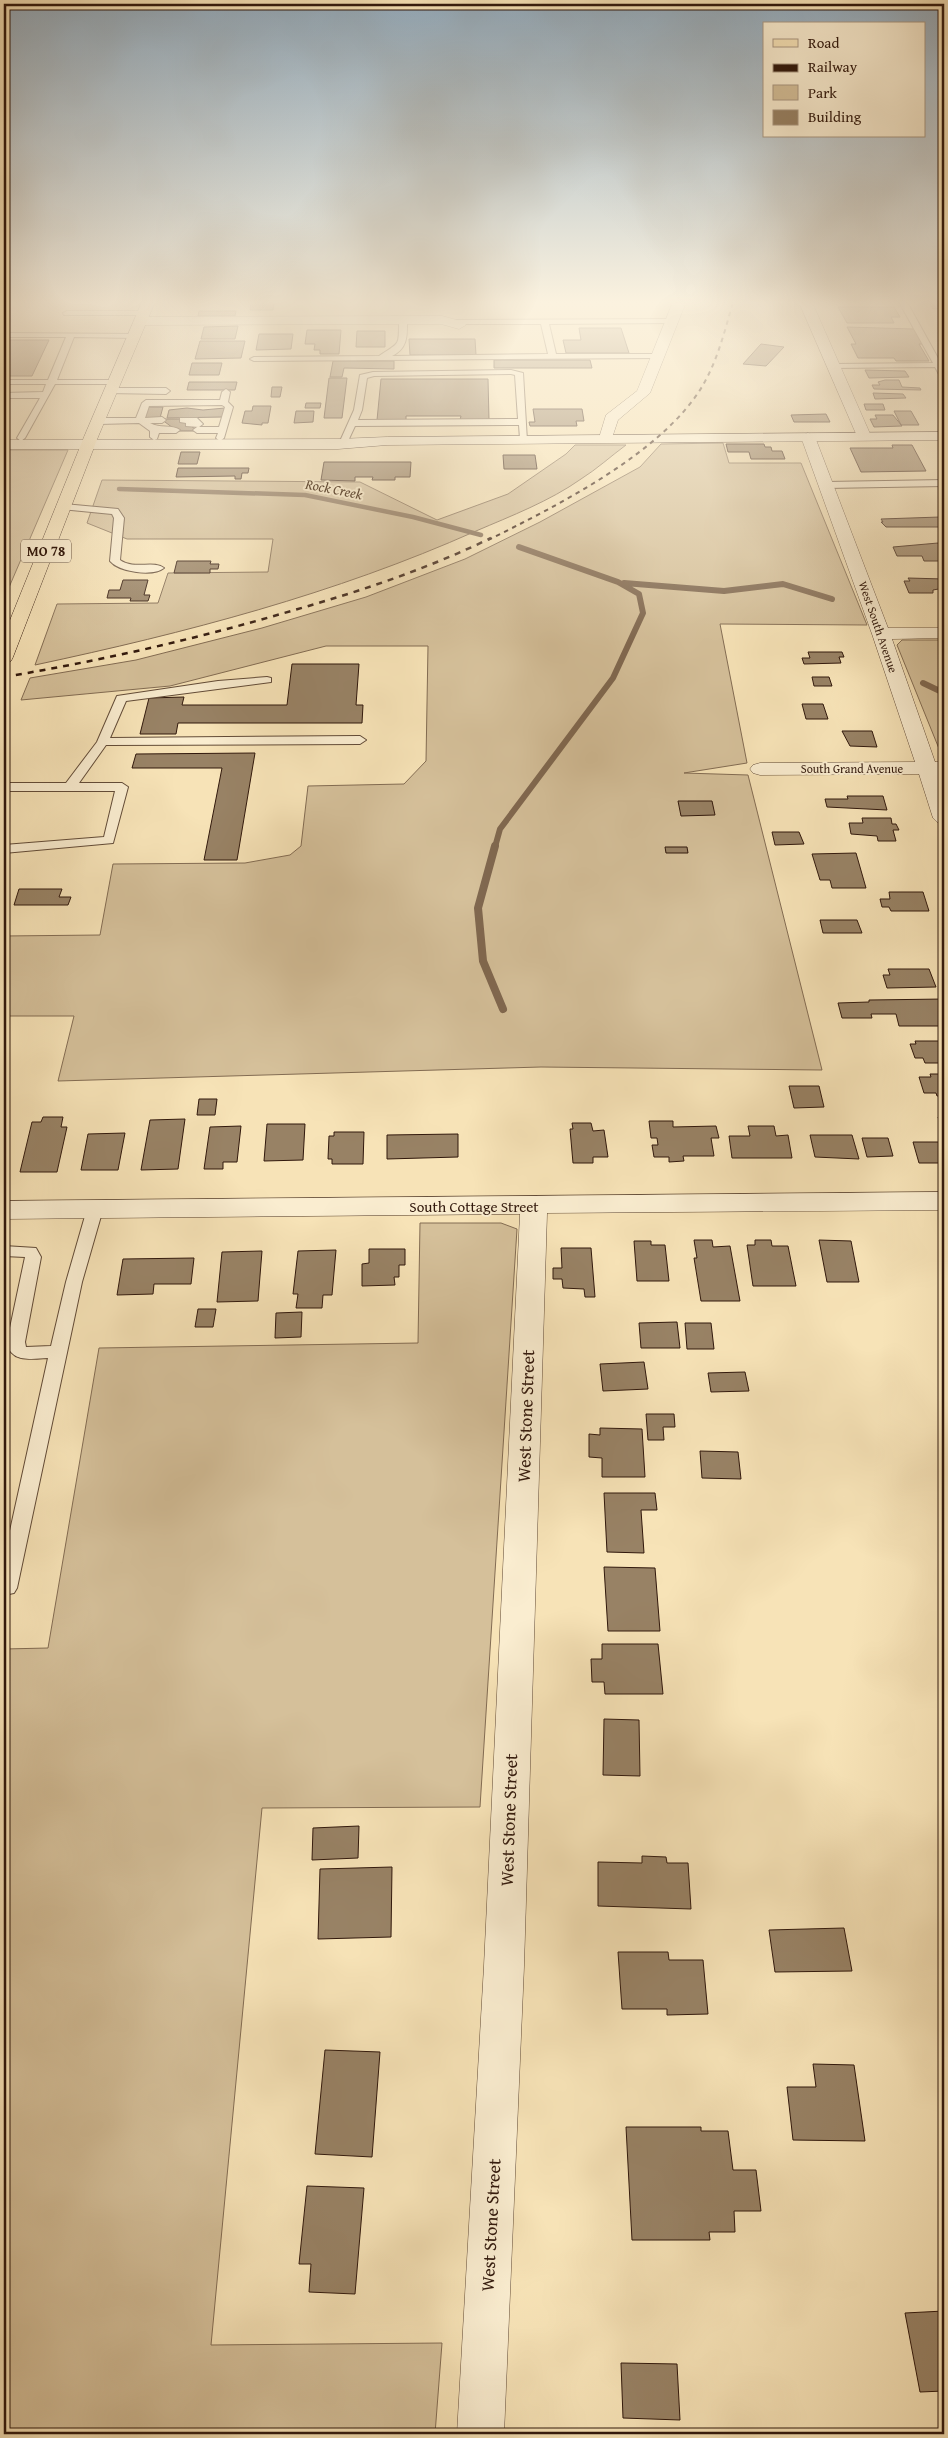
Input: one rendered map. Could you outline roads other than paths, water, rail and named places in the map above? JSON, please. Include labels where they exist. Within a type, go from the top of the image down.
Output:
[{"type":"main road","name":"MO 78","points":[[4,657],[100,416]]},
{"type":"street","points":[[606,438],[611,418],[614,416]]},
{"type":"street","points":[[855,416],[864,436]]},
{"type":"street","points":[[4,445],[90,441],[148,425],[387,441]]},
{"type":"street","points":[[4,438],[338,444],[433,440],[944,436]]},
{"type":"street","name":"West South Avenue","points":[[808,437],[881,634],[935,768],[944,818]]},
{"type":"street","points":[[881,634],[944,633]]},
{"type":"street","name":"South Grand Avenue","points":[[760,769],[935,768]]},
{"type":"street","name":"South Cottage Street","points":[[4,1210],[944,1201]]},
{"type":"street","name":"West Stone Street","points":[[480,2434],[504,1956],[534,1206]]},
{"type":"lane","points":[[21,438],[34,416]]},
{"type":"lane","points":[[100,416],[148,425],[165,423],[148,425]]},
{"type":"lane","points":[[147,416],[148,425]]},
{"type":"lane","points":[[204,428],[213,416]]},
{"type":"lane","points":[[204,428],[224,416]]},
{"type":"lane","points":[[345,439],[355,416]]},
{"type":"lane","points":[[522,416],[524,439]]},
{"type":"lane","points":[[433,440],[434,422]]},
{"type":"lane","points":[[352,423],[522,422]]},
{"type":"lane","points":[[826,485],[944,483]]},
{"type":"lane","points":[[64,507],[116,511],[119,518],[115,561],[120,566],[130,569],[159,568]]},
{"type":"lane","points":[[70,787],[102,742],[121,698],[218,684],[267,680]]},
{"type":"lane","points":[[102,742],[360,740]]},
{"type":"lane","points":[[4,787],[122,787],[109,840],[4,849]]},
{"type":"lane","points":[[7,1588],[74,1282],[95,1210]]},
{"type":"lane","points":[[4,1251],[30,1252],[33,1257],[16,1342],[17,1349],[23,1354],[58,1352]]},
{"type":"waterway","name":"Rock Creek","points":[[119,489],[305,495],[413,517],[481,535]]},
{"type":"waterway","points":[[495,847],[500,829],[613,678],[643,613],[639,594],[618,582],[519,547]]},
{"type":"waterway","points":[[624,583],[724,591],[783,584],[832,599]]},
{"type":"waterway","points":[[923,683],[944,693]]},
{"type":"waterway","points":[[495,846],[478,908],[483,961],[503,1009]]},
{"type":"railway","points":[[488,540],[545,511],[607,475],[663,433],[679,416]]},
{"type":"railway","points":[[4,677],[145,649],[284,613],[389,580],[466,550],[491,538]]}]
